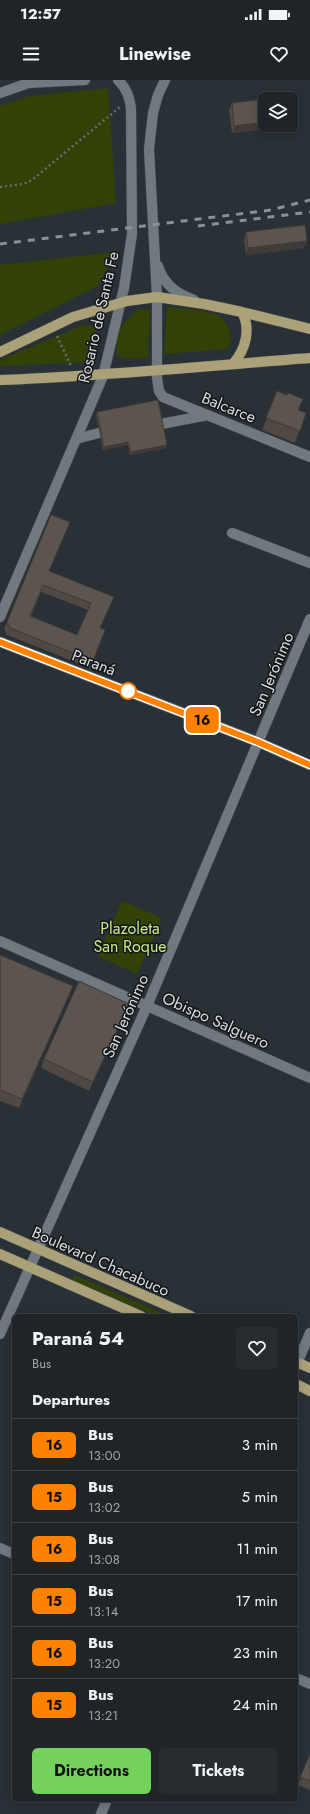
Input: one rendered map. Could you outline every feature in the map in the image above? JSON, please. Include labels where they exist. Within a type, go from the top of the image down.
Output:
[{"type":"main road","points":[[0,352],[73,317],[119,303],[157,297],[204,304],[310,329]]},
{"type":"main road","points":[[233,364],[244,348],[246,338],[245,318],[242,312]]},
{"type":"main road","points":[[0,380],[103,376],[157,370],[310,358]]},
{"type":"main road","name":"Boulevard Chacabuco","points":[[0,1232],[186,1314]]},
{"type":"main road","points":[[0,1254],[136,1314]]},
{"type":"main road","points":[[298,1364],[310,1368]]},
{"type":"main road","points":[[298,1385],[310,1391]]},
{"type":"street","points":[[0,93],[33,81],[84,80]]},
{"type":"street","name":"Rosario de Santa Fe","points":[[0,617],[103,376],[127,270],[132,234],[130,100],[125,87],[118,80]]},
{"type":"street","points":[[157,370],[157,297],[149,149],[153,113],[158,95],[165,80]]},
{"type":"street","points":[[154,251],[161,274],[167,284],[184,297],[204,304]]},
{"type":"street","name":"Balcarce","points":[[157,370],[158,384],[163,397],[310,457]]},
{"type":"street","points":[[161,424],[208,415]]},
{"type":"street","points":[[76,439],[99,433]]},
{"type":"street","points":[[232,533],[310,562]]},
{"type":"street","name":"San Jerónimo","points":[[0,1334],[147,1006],[310,620]]},
{"type":"street","name":"Paraná","points":[[0,642],[258,742],[310,765]]},
{"type":"street","name":"Obispo Salguero","points":[[0,941],[310,1078]]},
{"type":"street","points":[[298,1359],[310,1333]]},
{"type":"street","points":[[0,1548],[12,1553]]},
{"type":"street","points":[[298,1679],[310,1684]]},
{"type":"street","points":[[101,1814],[106,1802]]},
{"type":"path","points":[[0,187],[24,184],[32,180],[130,100]]},
{"type":"path","points":[[52,326],[77,377]]},
{"type":"green space","points":[[108,88],[116,203],[0,224],[0,106],[30,96]]},
{"type":"green space","points":[[115,252],[98,286],[0,335],[0,265]]},
{"type":"green space","points":[[167,307],[197,310],[219,315],[227,324],[231,336],[228,349],[164,354]]},
{"type":"green space","points":[[150,309],[148,358],[122,358],[117,355],[116,347],[118,334],[123,325],[137,310]]},
{"type":"green space","points":[[83,325],[95,327],[96,362],[0,366],[0,360]]},
{"type":"green space","name":"Plazoleta San Roque","points":[[122,901],[162,918],[137,974],[98,956]]},
{"type":"green space","points":[[74,1275],[164,1314],[151,1314],[72,1280]]},
{"type":"building","points":[[258,100],[258,123],[234,126],[232,103]]},
{"type":"building","points":[[305,225],[307,241],[248,248],[246,232]]},
{"type":"building","points":[[277,391],[287,395],[288,393],[303,399],[298,410],[306,413],[300,431],[266,418]]},
{"type":"building","points":[[158,400],[167,445],[131,452],[128,442],[104,447],[97,412]]},
{"type":"building","points":[[51,515],[70,522],[49,571],[114,597],[100,628],[105,630],[93,661],[10,628],[7,622]],"holes":[[[43,585],[91,603],[77,635],[30,616]]]},
{"type":"building","points":[[0,955],[73,986],[22,1099],[0,1090]]},
{"type":"building","points":[[79,981],[129,1004],[93,1082],[44,1059]]},
{"type":"building","points":[[310,1754],[310,1781],[300,1777]]},
{"type":"railway","points":[[0,244],[271,210],[310,200]]},
{"type":"railway","points":[[198,226],[310,212]]},
{"type":"bus line","name":"16","points":[[0,642],[258,742],[310,765]]}]
